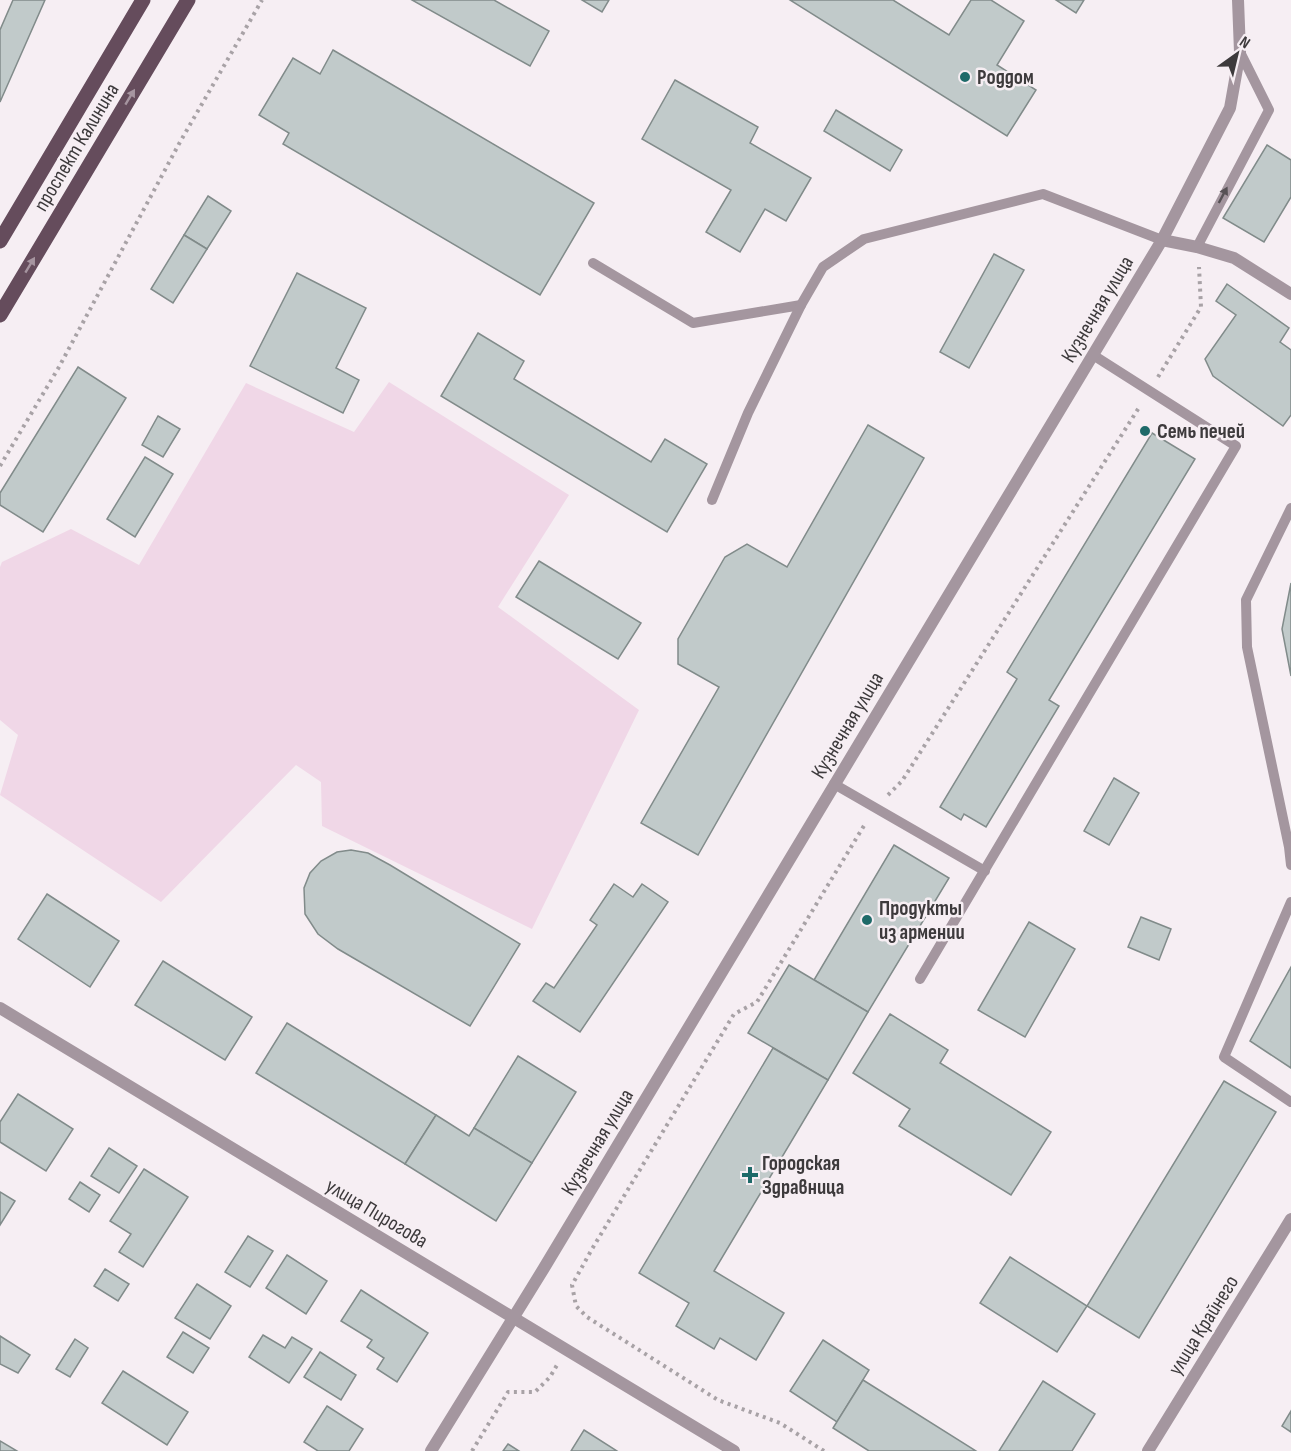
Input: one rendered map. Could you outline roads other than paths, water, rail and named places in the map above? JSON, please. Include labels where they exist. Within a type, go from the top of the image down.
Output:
[{"type":"main road","name":"проспект Калинина","points":[[0,241],[143,0]]},
{"type":"main road","name":"проспект Калинина","points":[[0,315],[188,0]]},
{"type":"street","name":"Кузнечная улица","points":[[431,1451],[514,1318],[1162,240],[1230,108],[1240,51],[1238,0]]},
{"type":"street","points":[[1162,240],[1234,258],[1291,294]]},
{"type":"street","name":"улица Пирогова","points":[[0,1008],[734,1451]]},
{"type":"street","name":"улица Крайнего","points":[[1148,1451],[1291,1219]]},
{"type":"lane","points":[[1197,247],[1269,110],[1240,51]]},
{"type":"lane","points":[[712,500],[748,413],[801,305],[824,267],[864,239],[1043,194],[1162,240]]},
{"type":"lane","points":[[593,263],[693,322],[801,305]]},
{"type":"lane","points":[[920,979],[1236,446],[1093,355]]},
{"type":"lane","points":[[1291,508],[1246,600],[1247,647],[1291,865]]},
{"type":"lane","points":[[834,784],[985,871]]},
{"type":"lane","points":[[1291,902],[1224,1057],[1291,1102]]},
{"type":"place","name":"Роддом","points":[[965,77]]},
{"type":"place","name":"Семь печей","points":[[1145,431]]},
{"type":"place","name":"Продукты из армении","points":[[867,920]]},
{"type":"place","name":"Городская Здравница","points":[[750,1175]]}]
